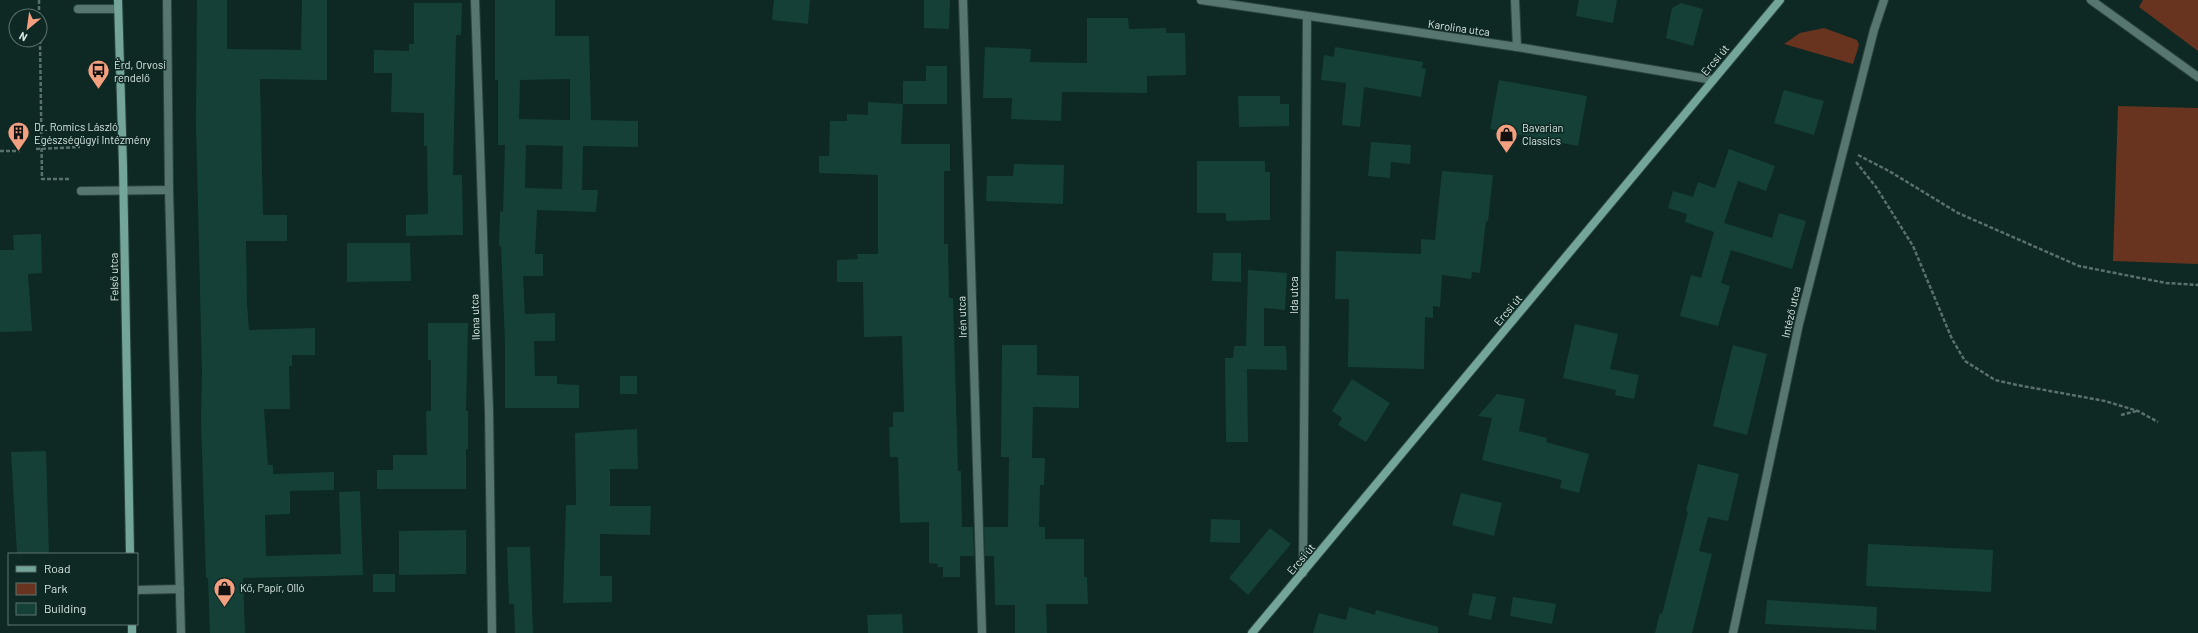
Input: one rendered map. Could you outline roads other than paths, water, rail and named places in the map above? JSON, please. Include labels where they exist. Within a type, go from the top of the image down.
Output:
[{"type":"main road","name":"Felső utca","points":[[118,0],[124,191],[130,553]]},
{"type":"main road","name":"Ercsi út","points":[[1252,633],[1780,0]]},
{"type":"street","points":[[167,0],[169,190],[181,633]]},
{"type":"street","name":"Ilona utca","points":[[475,0],[489,403],[492,633]]},
{"type":"street","name":"Irén utca","points":[[963,0],[982,633]]},
{"type":"street","name":"Karolina utca","points":[[1201,0],[1307,17],[1517,47],[1713,80]]},
{"type":"street","points":[[1515,0],[1517,47]]},
{"type":"street","name":"Intéző utca","points":[[1733,633],[1799,324],[1874,30],[1884,0]]},
{"type":"street","points":[[2091,0],[2198,77]]},
{"type":"street","points":[[78,9],[118,9]]},
{"type":"street","name":"Ida utca","points":[[1303,573],[1307,17]]},
{"type":"street","points":[[81,191],[169,190]]},
{"type":"street","points":[[138,590],[180,589]]},
{"type":"place","name":"Érd, Orvosi rendelő","points":[[99,90]]},
{"type":"place","name":"Dr. Romics László Egészségügyi Intézmény","points":[[18,152]]},
{"type":"place","name":"Bavarian Classics","points":[[1507,154]]},
{"type":"place","name":"Kő, Papír, Olló","points":[[225,608]]}]
